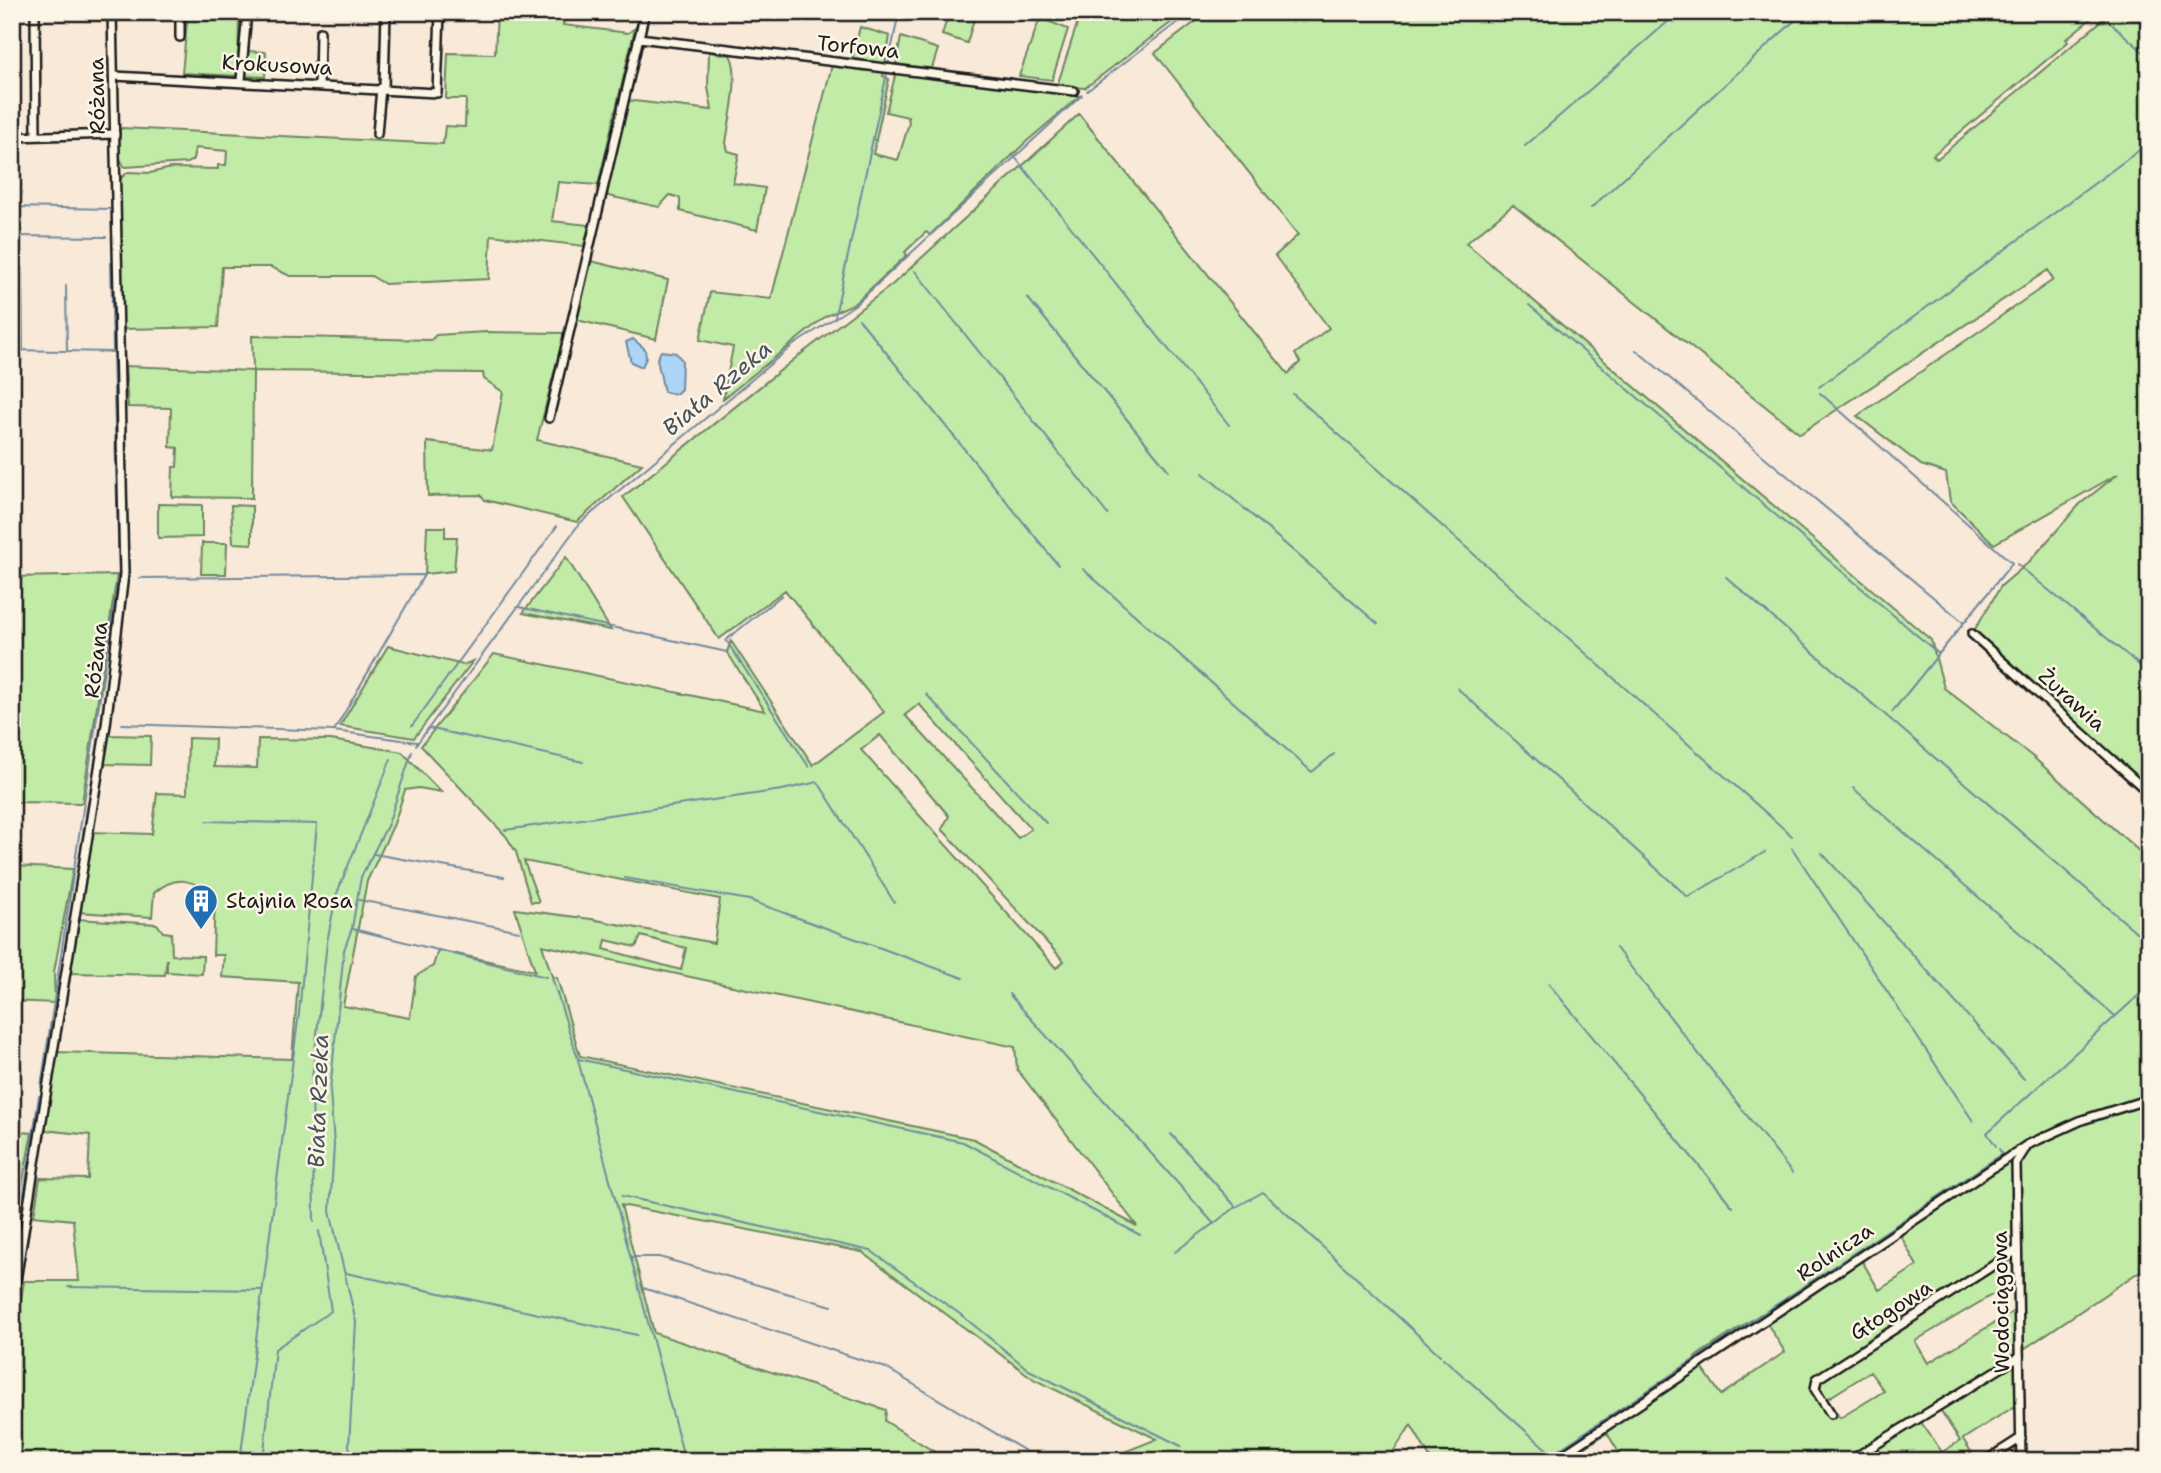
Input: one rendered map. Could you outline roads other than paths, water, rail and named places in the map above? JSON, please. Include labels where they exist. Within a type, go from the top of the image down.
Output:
[{"type":"street","points":[[35,12],[36,136]]},
{"type":"street","name":"Różana","points":[[12,1305],[106,725],[124,574],[112,12]]},
{"type":"street","points":[[180,12],[180,37]]},
{"type":"street","points":[[241,80],[247,12]]},
{"type":"street","points":[[377,134],[386,12]]},
{"type":"street","name":"Krokusowa","points":[[114,76],[241,80],[437,93],[440,12]]},
{"type":"street","points":[[549,418],[645,12]]},
{"type":"street","points":[[318,85],[320,32]]},
{"type":"street","name":"Torfowa","points":[[639,38],[1074,90]]},
{"type":"street","points":[[12,137],[115,134]]},
{"type":"street","name":"Żurawia","points":[[1972,634],[2149,793]]},
{"type":"street","name":"Rolnicza","points":[[1554,1461],[2027,1145],[2082,1120],[2149,1099]]},
{"type":"street","name":"Wodociągowa","points":[[2021,1461],[2016,1163],[2027,1145]]},
{"type":"street","name":"Głogowa","points":[[1831,1414],[1815,1389],[1817,1379],[2017,1250]]},
{"type":"street","points":[[1849,1461],[2019,1357]]},
{"type":"street","points":[[1985,1461],[2021,1438]]},
{"type":"water","points":[[633,339],[645,349],[646,358],[642,367],[631,362],[626,342]]},
{"type":"water","points":[[661,351],[676,353],[682,360],[681,389],[676,394],[664,392],[657,359]]},
{"type":"waterway","points":[[888,66],[899,12]]},
{"type":"waterway","name":"Biała Rzeka","points":[[1087,91],[1191,12]]},
{"type":"waterway","points":[[1525,146],[1679,12]]},
{"type":"waterway","points":[[1591,208],[1804,12]]},
{"type":"waterway","points":[[2106,19],[2149,57]]},
{"type":"waterway","points":[[835,316],[887,73]]},
{"type":"waterway","name":"Biała Rzeka","points":[[416,745],[579,524],[792,346],[856,304],[1082,95]]},
{"type":"waterway","points":[[1819,387],[2149,143]]},
{"type":"waterway","points":[[1014,156],[1229,425]]},
{"type":"waterway","points":[[12,207],[112,209]]},
{"type":"waterway","points":[[12,236],[106,237]]},
{"type":"waterway","points":[[12,350],[113,352],[111,263]]},
{"type":"waterway","points":[[915,271],[1108,515]]},
{"type":"waterway","points":[[22,274],[23,349]]},
{"type":"waterway","points":[[66,286],[67,351]]},
{"type":"waterway","points":[[1027,297],[1169,471]]},
{"type":"waterway","points":[[1529,305],[1939,654]]},
{"type":"waterway","points":[[859,319],[1058,565]]},
{"type":"waterway","points":[[1636,350],[1963,622]]},
{"type":"waterway","points":[[41,1087],[119,571],[113,358]]},
{"type":"waterway","points":[[1820,393],[2012,563],[1892,712]]},
{"type":"waterway","points":[[1293,394],[1792,836]]},
{"type":"waterway","points":[[1203,473],[1378,624]]},
{"type":"waterway","points":[[412,726],[557,526]]},
{"type":"waterway","points":[[2017,564],[2149,673]]},
{"type":"waterway","points":[[1083,569],[1312,772],[1334,754]]},
{"type":"waterway","points":[[140,578],[424,575],[334,731]]},
{"type":"waterway","points":[[1726,577],[2149,943]]},
{"type":"waterway","points":[[782,595],[726,640],[809,767]]},
{"type":"waterway","points":[[519,607],[727,652]]},
{"type":"waterway","points":[[1457,688],[1688,897],[1765,852]]},
{"type":"waterway","points":[[926,694],[1046,823]]},
{"type":"waterway","points":[[122,724],[334,731],[417,742]]},
{"type":"waterway","points":[[428,728],[583,762]]},
{"type":"waterway","name":"Biała Rzeka","points":[[353,1461],[349,1446],[356,1322],[330,1211],[334,1145],[330,1091],[344,950],[352,928],[361,877],[388,824],[412,752]]},
{"type":"waterway","points":[[314,1221],[312,1079],[327,942],[336,896],[391,759]]},
{"type":"waterway","points":[[505,830],[782,790],[818,782],[894,902]]},
{"type":"waterway","points":[[1853,788],[2115,1016]]},
{"type":"waterway","points":[[207,821],[317,824],[299,1013],[240,1461]]},
{"type":"waterway","points":[[1792,848],[1973,1121]]},
{"type":"waterway","points":[[1822,853],[2024,1079]]},
{"type":"waterway","points":[[374,854],[504,877]]},
{"type":"waterway","points":[[625,878],[749,900],[963,978]]},
{"type":"waterway","points":[[359,900],[519,931]]},
{"type":"waterway","points":[[353,929],[546,977]]},
{"type":"waterway","points":[[1616,948],[1792,1173]]},
{"type":"waterway","points":[[552,978],[578,1059],[963,1142],[1140,1235]]},
{"type":"waterway","points":[[1548,983],[1733,1207]]},
{"type":"waterway","points":[[1996,1146],[1987,1133],[2149,986]]},
{"type":"waterway","points":[[1009,994],[1214,1224]]},
{"type":"waterway","points":[[578,1060],[685,1461]]},
{"type":"waterway","points":[[21,1214],[39,1096]]},
{"type":"waterway","points":[[1171,1134],[1236,1207],[1175,1252]]},
{"type":"waterway","points":[[1542,1461],[2002,1154],[1999,1149]]},
{"type":"waterway","points":[[1236,1207],[1263,1192],[1440,1355]]},
{"type":"waterway","points":[[622,1196],[871,1251],[960,1314],[1029,1370],[1181,1446]]},
{"type":"waterway","points":[[12,1267],[20,1222]]},
{"type":"waterway","points":[[263,1461],[275,1349],[331,1311],[319,1231]]},
{"type":"waterway","points":[[631,1257],[659,1257],[832,1306]]},
{"type":"waterway","points":[[346,1273],[637,1335]]},
{"type":"waterway","points":[[68,1287],[262,1290]]},
{"type":"waterway","points":[[643,1288],[886,1368],[1042,1461]]},
{"type":"waterway","points":[[1443,1358],[1551,1453]]},
{"type":"place","name":"Stajnia Rosa","points":[[201,931]]}]
